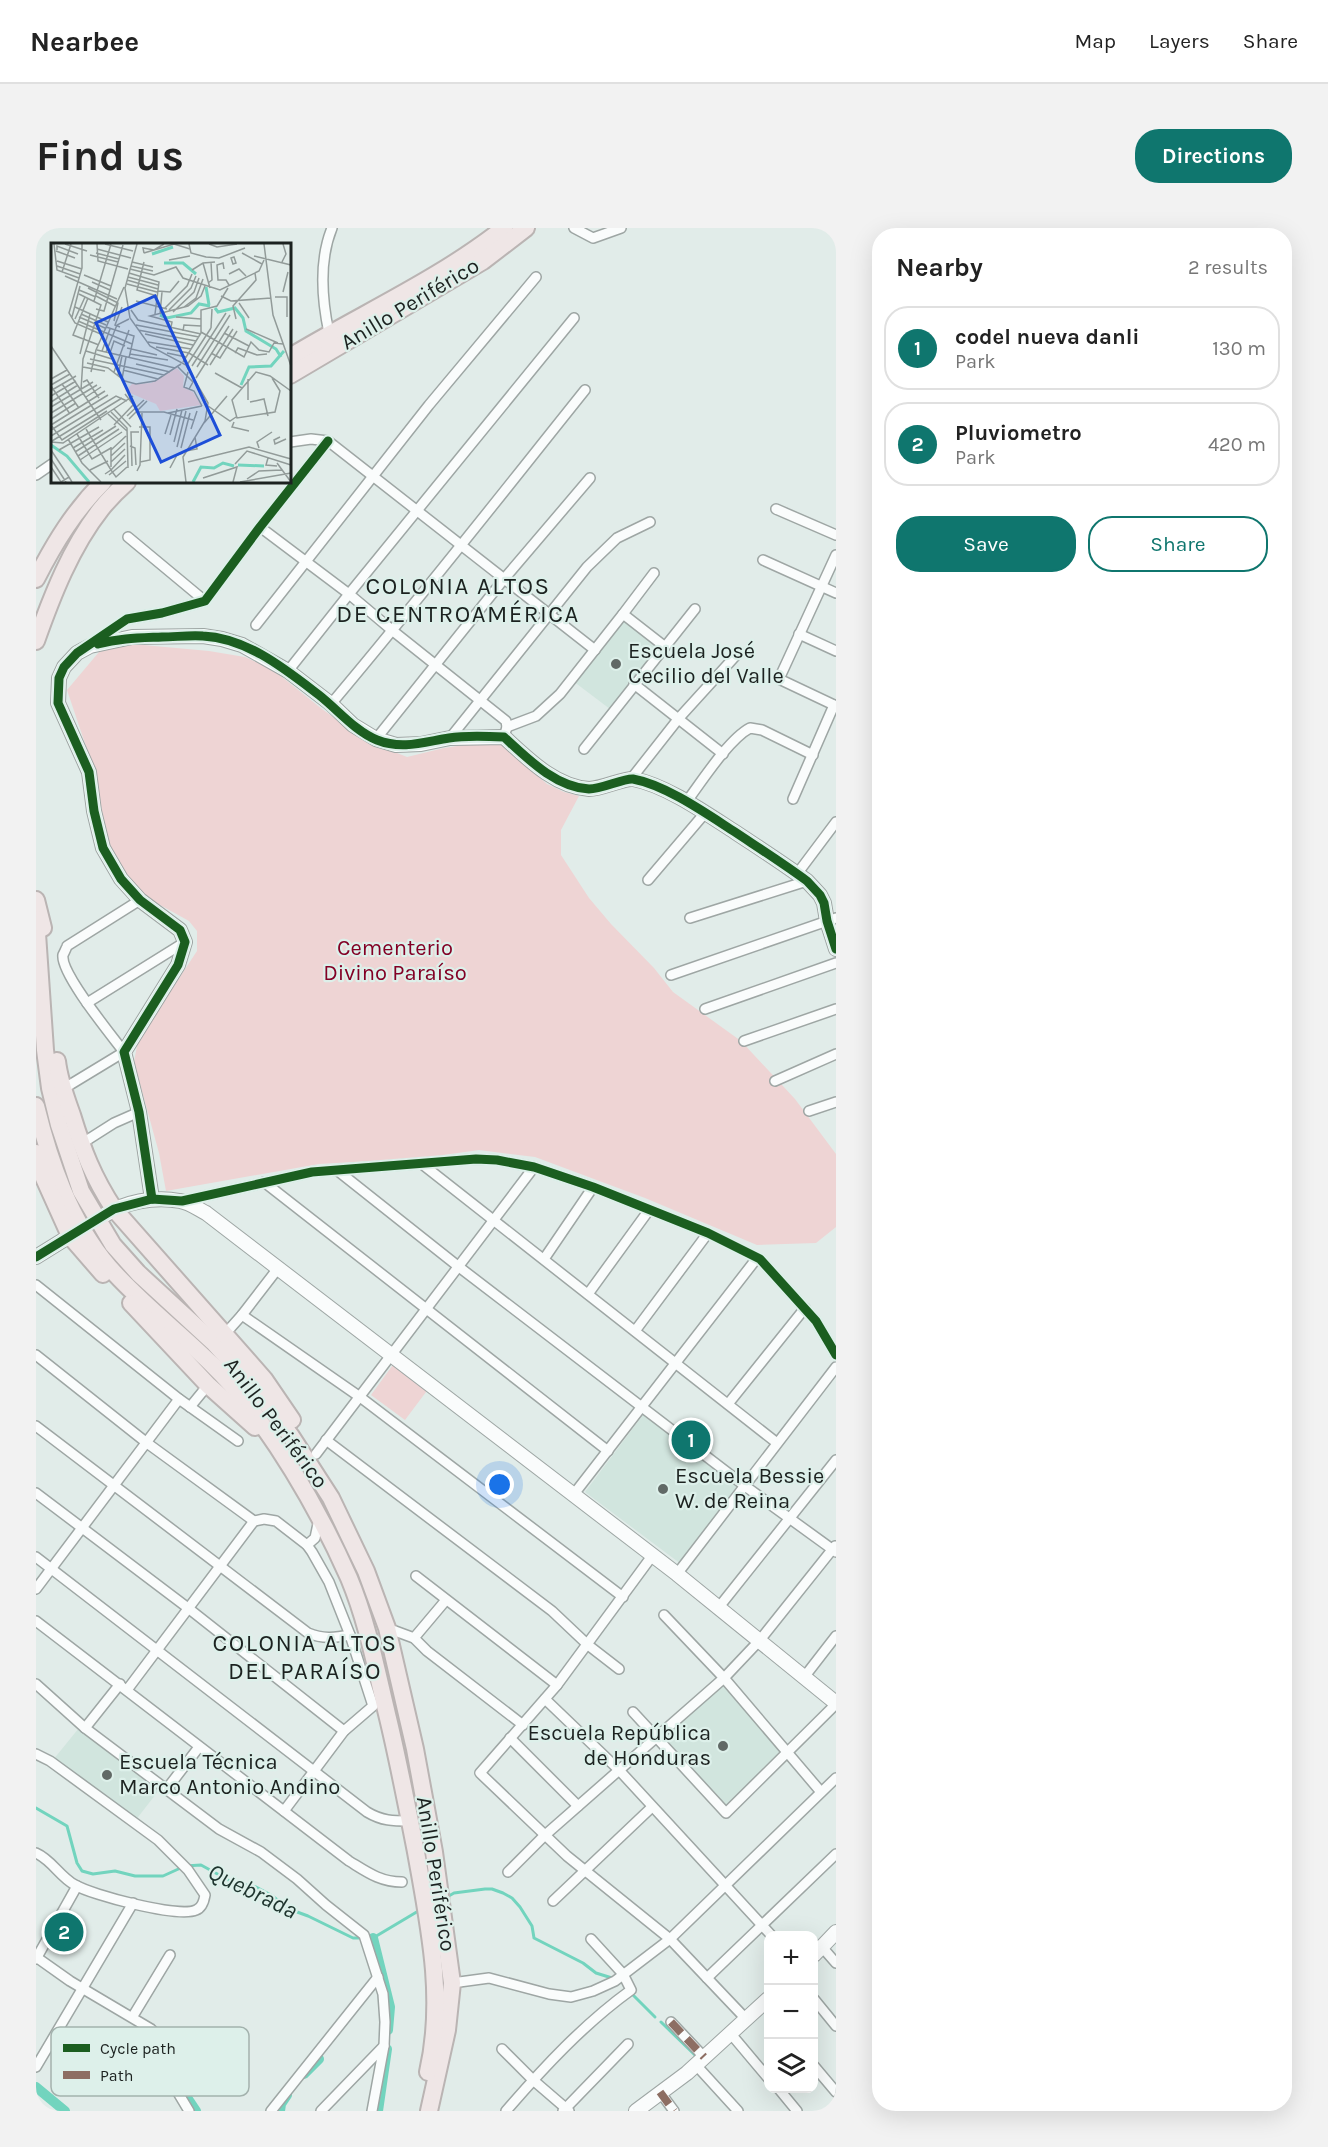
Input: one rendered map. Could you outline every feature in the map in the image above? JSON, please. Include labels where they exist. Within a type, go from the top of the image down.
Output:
[{"type":"highway","name":"Anillo Periférico","points":[[291,356],[474,252],[504,228]]},
{"type":"highway","name":"Anillo Periférico","points":[[291,374],[456,279],[526,228]]},
{"type":"highway","points":[[36,579],[58,537],[88,496],[102,483]]},
{"type":"highway","points":[[36,641],[48,606],[82,538],[102,508],[126,483]]},
{"type":"highway","points":[[36,900],[47,942],[58,1070],[81,1144],[108,1213],[225,1334],[264,1379],[316,1454],[331,1498]]},
{"type":"highway","name":"Anillo Periférico","points":[[36,919],[45,1050],[50,1088],[58,1125],[81,1191],[114,1245],[138,1273],[213,1342],[258,1391],[291,1436],[331,1498],[366,1571],[387,1628],[415,1749],[430,1829],[452,1983],[447,2030],[429,2111]]},
{"type":"highway","name":"Anillo Periférico","points":[[36,1106],[56,1175],[71,1209],[90,1242],[110,1268],[212,1365],[247,1404],[274,1443],[319,1518],[349,1580],[368,1635],[397,1755],[422,1882],[437,1995],[429,2068],[419,2111]]},
{"type":"highway","points":[[36,1153],[40,1178],[84,1254],[208,1385],[274,1443]]},
{"type":"street","points":[[329,333],[324,309],[323,284],[326,253],[332,228]]},
{"type":"street","points":[[574,228],[593,238],[621,228]]},
{"type":"street","points":[[256,625],[429,405],[536,277]]},
{"type":"street","points":[[288,671],[574,318]]},
{"type":"street","points":[[331,705],[440,574],[585,390]]},
{"type":"street","points":[[291,442],[311,439],[328,441],[594,650]]},
{"type":"street","points":[[63,1089],[124,1052],[178,965],[185,942],[180,930],[140,900],[121,879],[103,848],[94,811],[89,772],[58,703],[59,678],[64,667],[77,653],[127,619],[162,614],[205,601],[328,441]]},
{"type":"street","points":[[36,475],[51,465]]},
{"type":"street","points":[[376,739],[504,579],[590,478]]},
{"type":"street","points":[[776,509],[836,535]]},
{"type":"street","points":[[450,738],[587,567],[617,538],[650,522]]},
{"type":"street","points":[[260,527],[349,594],[435,666],[481,699],[506,721],[505,732],[538,768],[568,784],[590,789],[631,779],[679,718],[739,652]]},
{"type":"street","points":[[128,537],[205,601]]},
{"type":"street","points":[[793,799],[835,706],[779,679],[836,555]]},
{"type":"street","points":[[763,560],[836,593]]},
{"type":"street","points":[[90,646],[132,637],[203,636],[243,645],[288,671],[353,725],[376,739],[396,745],[421,744],[450,738],[505,732],[536,716],[560,694],[654,573]]},
{"type":"street","points":[[584,749],[695,609]]},
{"type":"street","points":[[623,614],[664,646]]},
{"type":"street","points":[[799,634],[836,651]]},
{"type":"street","points":[[634,684],[723,754]]},
{"type":"street","points":[[687,801],[743,731],[754,728],[813,755]]},
{"type":"street","points":[[631,779],[687,801],[802,877],[820,895],[824,903],[832,920],[836,949]]},
{"type":"street","points":[[648,880],[705,813]]},
{"type":"street","points":[[690,918],[802,877],[836,822]]},
{"type":"street","points":[[140,900],[67,946],[63,955],[65,967],[87,1003],[124,1052],[139,1112],[152,1199]]},
{"type":"street","points":[[671,975],[832,920]]},
{"type":"street","points":[[87,1003],[185,942]]},
{"type":"street","points":[[705,1009],[836,963]]},
{"type":"street","points":[[744,1041],[836,1009]]},
{"type":"street","points":[[775,1081],[836,1054]]},
{"type":"street","points":[[809,1111],[836,1102]]},
{"type":"street","points":[[81,1144],[114,1123],[139,1112]]},
{"type":"street","points":[[108,1213],[152,1199],[182,1201],[312,1172],[476,1159],[534,1167],[708,1233],[757,1258],[816,1321],[836,1355]]},
{"type":"street","points":[[422,1164],[777,1443]]},
{"type":"street","points":[[316,1454],[534,1167]]},
{"type":"street","points":[[338,1171],[459,1267],[745,1486],[835,1549],[760,1640],[723,1678],[544,1836],[508,1872]]},
{"type":"street","points":[[264,1182],[608,1451]]},
{"type":"street","points":[[544,1260],[593,1188]]},
{"type":"street","points":[[182,1201],[206,1212],[393,1354],[719,1607],[836,1704],[726,1813],[633,1712]]},
{"type":"street","points":[[588,1294],[649,1210]]},
{"type":"street","points":[[635,1331],[708,1233]]},
{"type":"street","points":[[36,1257],[71,1235]]},
{"type":"street","points":[[574,1494],[757,1258]]},
{"type":"street","points":[[225,1334],[279,1267]]},
{"type":"street","points":[[36,1285],[179,1399],[238,1441]]},
{"type":"street","points":[[728,1404],[805,1308]]},
{"type":"street","points":[[242,1315],[360,1397],[623,1597]]},
{"type":"street","points":[[36,1355],[147,1443],[254,1521]]},
{"type":"street","points":[[677,1574],[836,1367]]},
{"type":"street","points":[[190,1407],[208,1385]]},
{"type":"street","points":[[36,1588],[83,1529],[179,1399]]},
{"type":"street","points":[[36,1426],[308,1633],[330,1639],[350,1635]]},
{"type":"street","points":[[327,1440],[552,1611],[619,1670]]},
{"type":"street","points":[[719,1607],[836,1461]]},
{"type":"street","points":[[36,1493],[188,1608],[344,1731]]},
{"type":"street","points":[[307,1545],[315,1538],[319,1518]]},
{"type":"street","points":[[85,1728],[156,1649],[254,1521],[264,1519],[276,1521],[307,1545],[329,1582],[350,1635],[373,1706],[344,1731],[284,1811]]},
{"type":"street","points":[[652,1556],[557,1685],[480,1773],[544,1836],[670,1939],[746,2019]]},
{"type":"street","points":[[36,1557],[379,1819],[410,1821]]},
{"type":"street","points":[[416,1576],[557,1685]]},
{"type":"street","points":[[414,1638],[446,1600]]},
{"type":"street","points":[[663,1615],[723,1678],[822,1792]]},
{"type":"street","points":[[36,1621],[349,1861],[377,1879],[402,1882]]},
{"type":"street","points":[[387,1628],[414,1638],[427,1651],[523,1725]]},
{"type":"street","points":[[805,1676],[836,1636]]},
{"type":"street","points":[[36,1684],[85,1728],[166,1790],[219,1829],[261,1852],[364,1935],[383,1994],[384,2046],[372,2111]]},
{"type":"street","points":[[544,1699],[619,1770],[769,1931]]},
{"type":"street","points":[[510,1738],[578,1806]]},
{"type":"street","points":[[166,1790],[199,1747]]},
{"type":"street","points":[[36,1754],[50,1761],[158,1840],[188,1870],[205,1895],[199,1909],[194,1912],[160,1910],[77,1886],[58,1872],[48,1859],[36,1853]]},
{"type":"street","points":[[452,1983],[489,1978],[549,1994],[571,1997],[593,1991],[615,1981],[670,1939],[836,1778]]},
{"type":"street","points":[[553,1901],[652,1807]]},
{"type":"street","points":[[707,1978],[836,1854]]},
{"type":"street","points":[[77,1886],[36,1958],[148,2027]]},
{"type":"street","points":[[60,2027],[133,1903]]},
{"type":"street","points":[[836,1932],[818,1951],[836,1963]]},
{"type":"street","points":[[506,2111],[599,2013],[631,1990],[623,1974],[591,1939]]},
{"type":"street","points":[[133,2016],[170,1955]]},
{"type":"street","points":[[271,2111],[378,1977]]},
{"type":"street","points":[[818,2005],[836,2026]]},
{"type":"street","points":[[636,2111],[700,2061],[746,2019],[764,2008]]},
{"type":"street","points":[[671,2022],[738,2111]]},
{"type":"street","points":[[731,2034],[764,2073]]},
{"type":"street","points":[[36,2067],[51,2042]]},
{"type":"street","points":[[502,2049],[565,2110],[628,2044]]},
{"type":"street","points":[[321,2111],[384,2046]]},
{"type":"street","points":[[818,2072],[836,2092]]},
{"type":"street","points":[[660,2092],[674,2111]]},
{"type":"street","points":[[782,2093],[797,2111]]},
{"type":"street","points":[[180,2096],[189,2111]]},
{"type":"shaded area","name":"Escuela José Cecilio del Valle","points":[[623,619],[659,647],[610,709],[573,681]]},
{"type":"shaded area","name":"Escuela Bessie W. de Reina","points":[[643,1415],[740,1487],[681,1564],[585,1492]]},
{"type":"shaded area","name":"Escuela República de Honduras","points":[[724,1684],[783,1754],[728,1808],[661,1738]]},
{"type":"shaded area","name":"Escuela Técnica Marco Antonio Andino","points":[[79,1728],[159,1790],[135,1821],[53,1760]]},
{"type":"green space","name":"Cementerio Divino Paraíso","points":[[121,643],[209,651],[245,657],[272,669],[367,741],[407,757],[483,742],[500,743],[547,784],[579,796],[561,830],[561,855],[589,898],[654,968],[673,992],[741,1041],[795,1099],[836,1154],[836,1227],[816,1243],[757,1245],[645,1198],[535,1157],[479,1150],[422,1158],[319,1164],[166,1191],[159,1153],[134,1062],[137,1046],[143,1033],[197,951],[197,931],[189,921],[142,895],[108,844],[95,773],[67,690],[99,652]]},
{"type":"green space","points":[[395,1362],[429,1388],[405,1420],[371,1395]]},
{"type":"waterway","name":"Quebrada","points":[[36,1808],[67,1826],[77,1863],[82,1871],[93,1874],[115,1871],[135,1876],[163,1876],[185,1866],[201,1865],[232,1882],[256,1887],[289,1909],[353,1938],[361,1938]]},
{"type":"waterway","name":"Quebrada","points":[[447,1897],[454,1893],[485,1889],[503,1893],[512,1898],[520,1907],[532,1926],[534,1938],[583,1963],[596,1973],[612,1978]]},
{"type":"waterway","name":"Quebrada","points":[[369,1938],[373,1938],[420,1910]]},
{"type":"waterway","points":[[373,1938],[390,2007],[388,2030]]},
{"type":"waterway","name":"Quebrada","points":[[633,1995],[655,2017]]},
{"type":"waterway","name":"Quebrada","points":[[661,2022],[697,2057]]},
{"type":"waterway","points":[[378,2111],[387,2049]]},
{"type":"waterway","points":[[304,2074],[319,2059]]},
{"type":"waterway","points":[[36,2087],[65,2111]]},
{"type":"waterway","points":[[280,2111],[281,2104],[287,2095]]},
{"type":"waterway","points":[[186,2096],[196,2111]]},
{"type":"marked path","points":[[671,2022],[704,2057]]},
{"type":"marked path","points":[[660,2092],[674,2111]]},
{"type":"cycle path","points":[[152,1199],[139,1112],[124,1052],[178,965],[185,942],[180,930],[140,900],[121,879],[103,848],[94,811],[89,772],[58,703],[59,678],[64,667],[77,653],[127,619],[162,613],[205,601],[328,441]]},
{"type":"cycle path","points":[[98,644],[122,639],[198,636],[235,642],[279,665],[319,695],[354,726],[377,740],[404,745],[462,736],[504,737],[542,770],[577,787],[594,789],[633,779],[659,787],[712,817],[807,881],[824,903],[836,949]]},
{"type":"cycle path","points":[[36,1257],[114,1209],[152,1199],[182,1201],[312,1172],[476,1159],[497,1160],[534,1167],[593,1187],[708,1233],[760,1259],[816,1321],[836,1355]]},
{"type":"place","name":"Escuela José Cecilio del Valle","points":[[616,664]]},
{"type":"place","name":"codel nueva danli","points":[[691,1440]]},
{"type":"place","name":"Escuela Bessie W. de Reina","points":[[663,1489]]},
{"type":"place","name":"Escuela República de Honduras","points":[[723,1746]]},
{"type":"place","name":"Escuela Técnica Marco Antonio Andino","points":[[107,1775]]},
{"type":"place","name":"Pluviometro","points":[[64,1932]]},
{"type":"district","name":"COLONIA ALTOS DE CENTROAMÉRICA","points":[[458,600]]},
{"type":"district","name":"COLONIA ALTOS DEL PARAÍSO","points":[[305,1657]]}]
